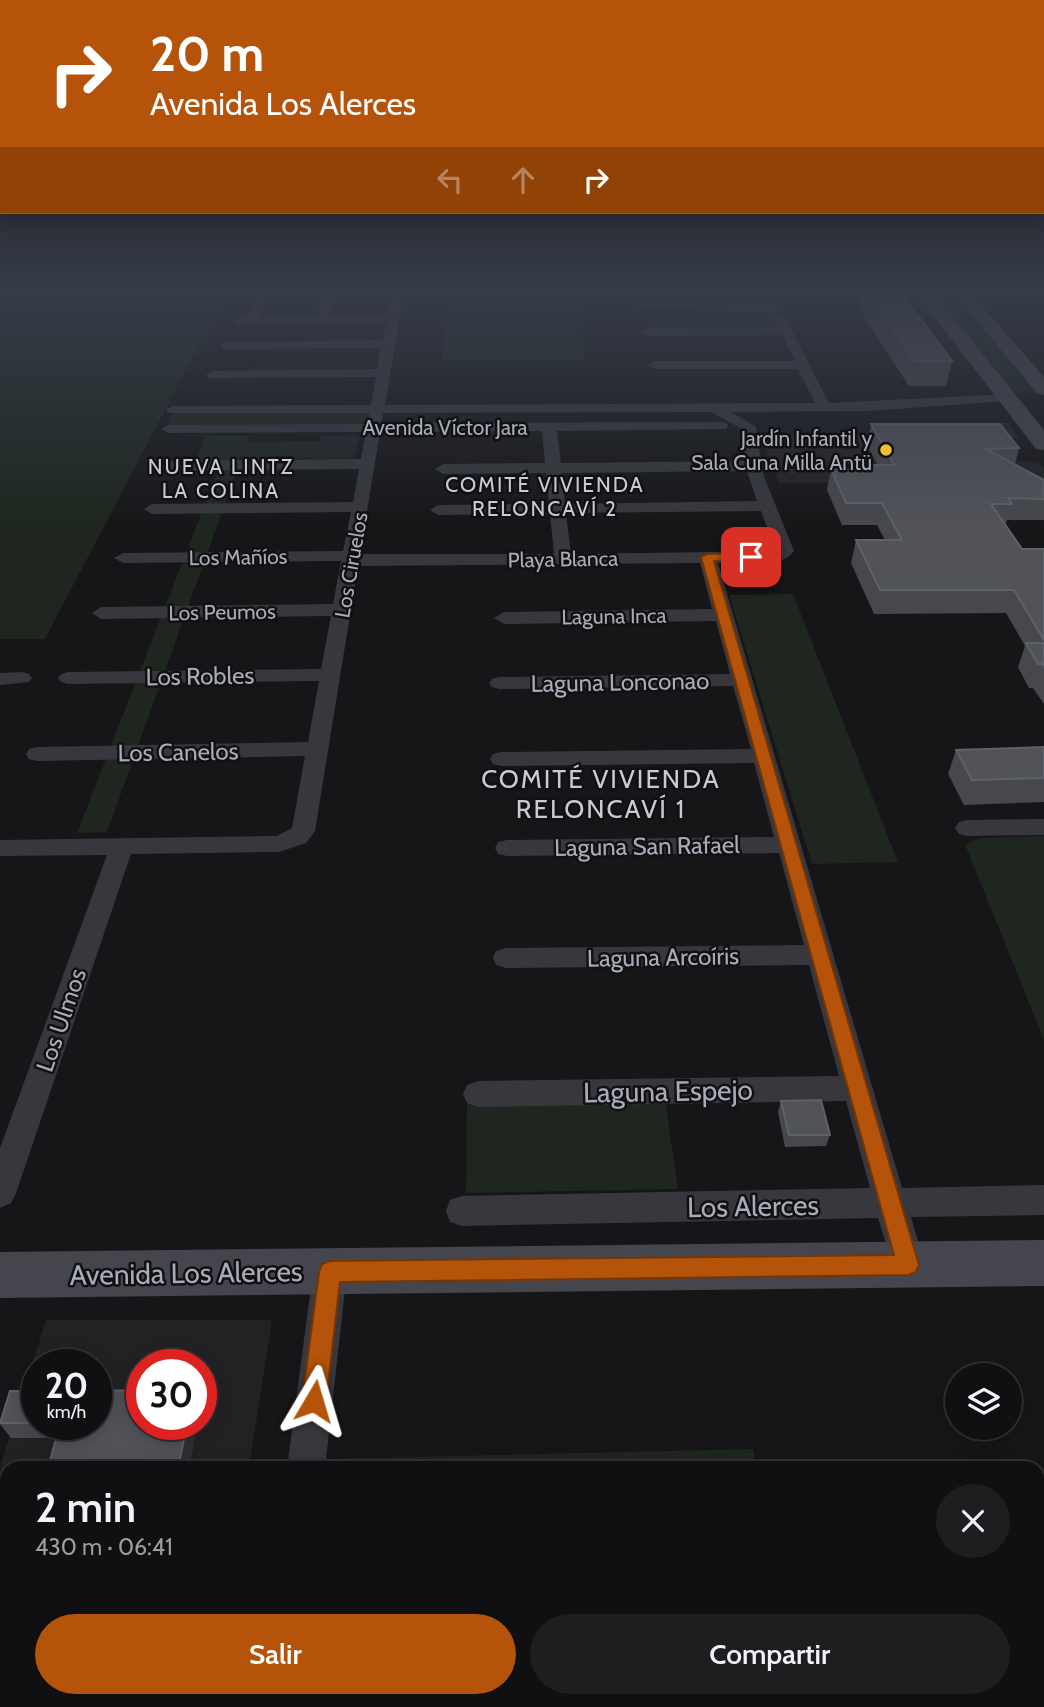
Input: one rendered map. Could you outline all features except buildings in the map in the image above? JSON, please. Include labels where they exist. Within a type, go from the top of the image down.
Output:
[{"type":"main road","points":[[978,370],[1006,409],[1044,444]]},
{"type":"main road","points":[[1027,370],[1044,389]]},
{"type":"main road","points":[[1006,409],[1044,397]]},
{"type":"main road","points":[[1006,409],[1044,414]]},
{"type":"main road","name":"Avenida Los Alerces","points":[[0,1275],[1044,1263]]},
{"type":"street","name":"Los Ciruelos","points":[[122,846],[279,844],[297,837],[306,824],[385,370]]},
{"type":"street","points":[[805,370],[824,407]]},
{"type":"street","points":[[213,374],[385,373]]},
{"type":"street","name":"Avenida Víctor Jara","points":[[908,405],[953,399],[1006,409]]},
{"type":"street","name":"Avenida Víctor Jara","points":[[173,410],[378,409],[664,402],[711,407],[908,405],[1006,409]]},
{"type":"street","points":[[711,407],[731,415],[749,427]]},
{"type":"street","points":[[749,427],[792,407]]},
{"type":"street","points":[[550,426],[563,559]]},
{"type":"street","name":"Avenida Víctor Jara","points":[[168,429],[721,426]]},
{"type":"street","points":[[438,510],[769,506],[754,466],[749,427]]},
{"type":"street","points":[[169,466],[368,464]]},
{"type":"street","points":[[443,469],[754,466]]},
{"type":"street","name":"Playa Blanca","points":[[352,558],[774,557],[785,551],[769,506]]},
{"type":"street","points":[[152,509],[361,507]]},
{"type":"street","points":[[707,557],[908,1265]]},
{"type":"street","name":"Los Mañíos","points":[[122,558],[352,558]]},
{"type":"street","name":"Los Peumos","points":[[102,613],[343,610]]},
{"type":"street","name":"Laguna Inca","points":[[504,618],[723,615]]},
{"type":"street","name":"Los Robles","points":[[68,678],[332,675]]},
{"type":"street","points":[[0,679],[22,678]]},
{"type":"street","name":"Laguna Lonconao","points":[[499,683],[742,680]]},
{"type":"street","name":"Los Canelos","points":[[37,754],[319,750]]},
{"type":"street","points":[[501,759],[763,756]]},
{"type":"street","points":[[967,828],[1044,827]]},
{"type":"street","name":"Laguna San Rafael","points":[[506,848],[788,845]]},
{"type":"street","points":[[0,848],[122,846]]},
{"type":"street","name":"Los Ulmos","points":[[0,1193],[122,846]]},
{"type":"street","name":"Laguna Arcoíris","points":[[506,958],[820,955]]},
{"type":"street","name":"Laguna Espejo","points":[[478,1094],[858,1088]]},
{"type":"street","name":"Los Alerces","points":[[462,1211],[1044,1200]]},
{"type":"street","points":[[307,1461],[330,1272]]},
{"type":"shaded area","points":[[0,370],[186,370],[45,639],[0,639]]},
{"type":"shaded area","points":[[991,370],[1020,370],[1039,393],[1010,393]]},
{"type":"shaded area","points":[[173,413],[368,413],[367,422],[167,426]]},
{"type":"shaded area","name":"Jardín Infantil y Sala Cuna Milla Antü","points":[[1008,423],[1019,438],[997,437],[1015,462],[1038,462],[1044,470],[1044,483],[779,483],[760,435],[880,434]]},
{"type":"shaded area","points":[[206,436],[248,436],[247,442],[320,441],[316,458],[241,459],[243,451],[238,463],[194,464]]},
{"type":"shaded area","points":[[321,436],[360,437],[354,458],[316,459]]},
{"type":"shaded area","points":[[219,468],[238,468],[107,832],[77,833]]},
{"type":"shaded area","points":[[793,594],[898,862],[812,864],[729,595]]},
{"type":"shaded area","points":[[1044,836],[1044,1040],[966,847],[970,841],[983,838]]},
{"type":"shaded area","points":[[665,1099],[678,1189],[466,1193],[467,1102]]},
{"type":"shaded area","points":[[46,1320],[272,1320],[250,1461],[2,1461],[21,1400],[21,1440],[112,1440],[112,1349],[37,1349]]},
{"type":"shaded area","points":[[753,1449],[755,1461],[329,1461]]},
{"type":"place","name":"Jardín Infantil y Sala Cuna Milla Antü","points":[[886,450]]},
{"type":"district","name":"NUEVA LINTZ LA COLINA","points":[[221,478]]},
{"type":"district","name":"COMITÉ VIVIENDA RELONCAVÍ 2","points":[[545,496]]},
{"type":"district","name":"COMITÉ VIVIENDA RELONCAVÍ 1","points":[[601,794]]},
{"type":"route","points":[[314,1401],[330,1272],[908,1265],[707,557],[751,557]]}]
